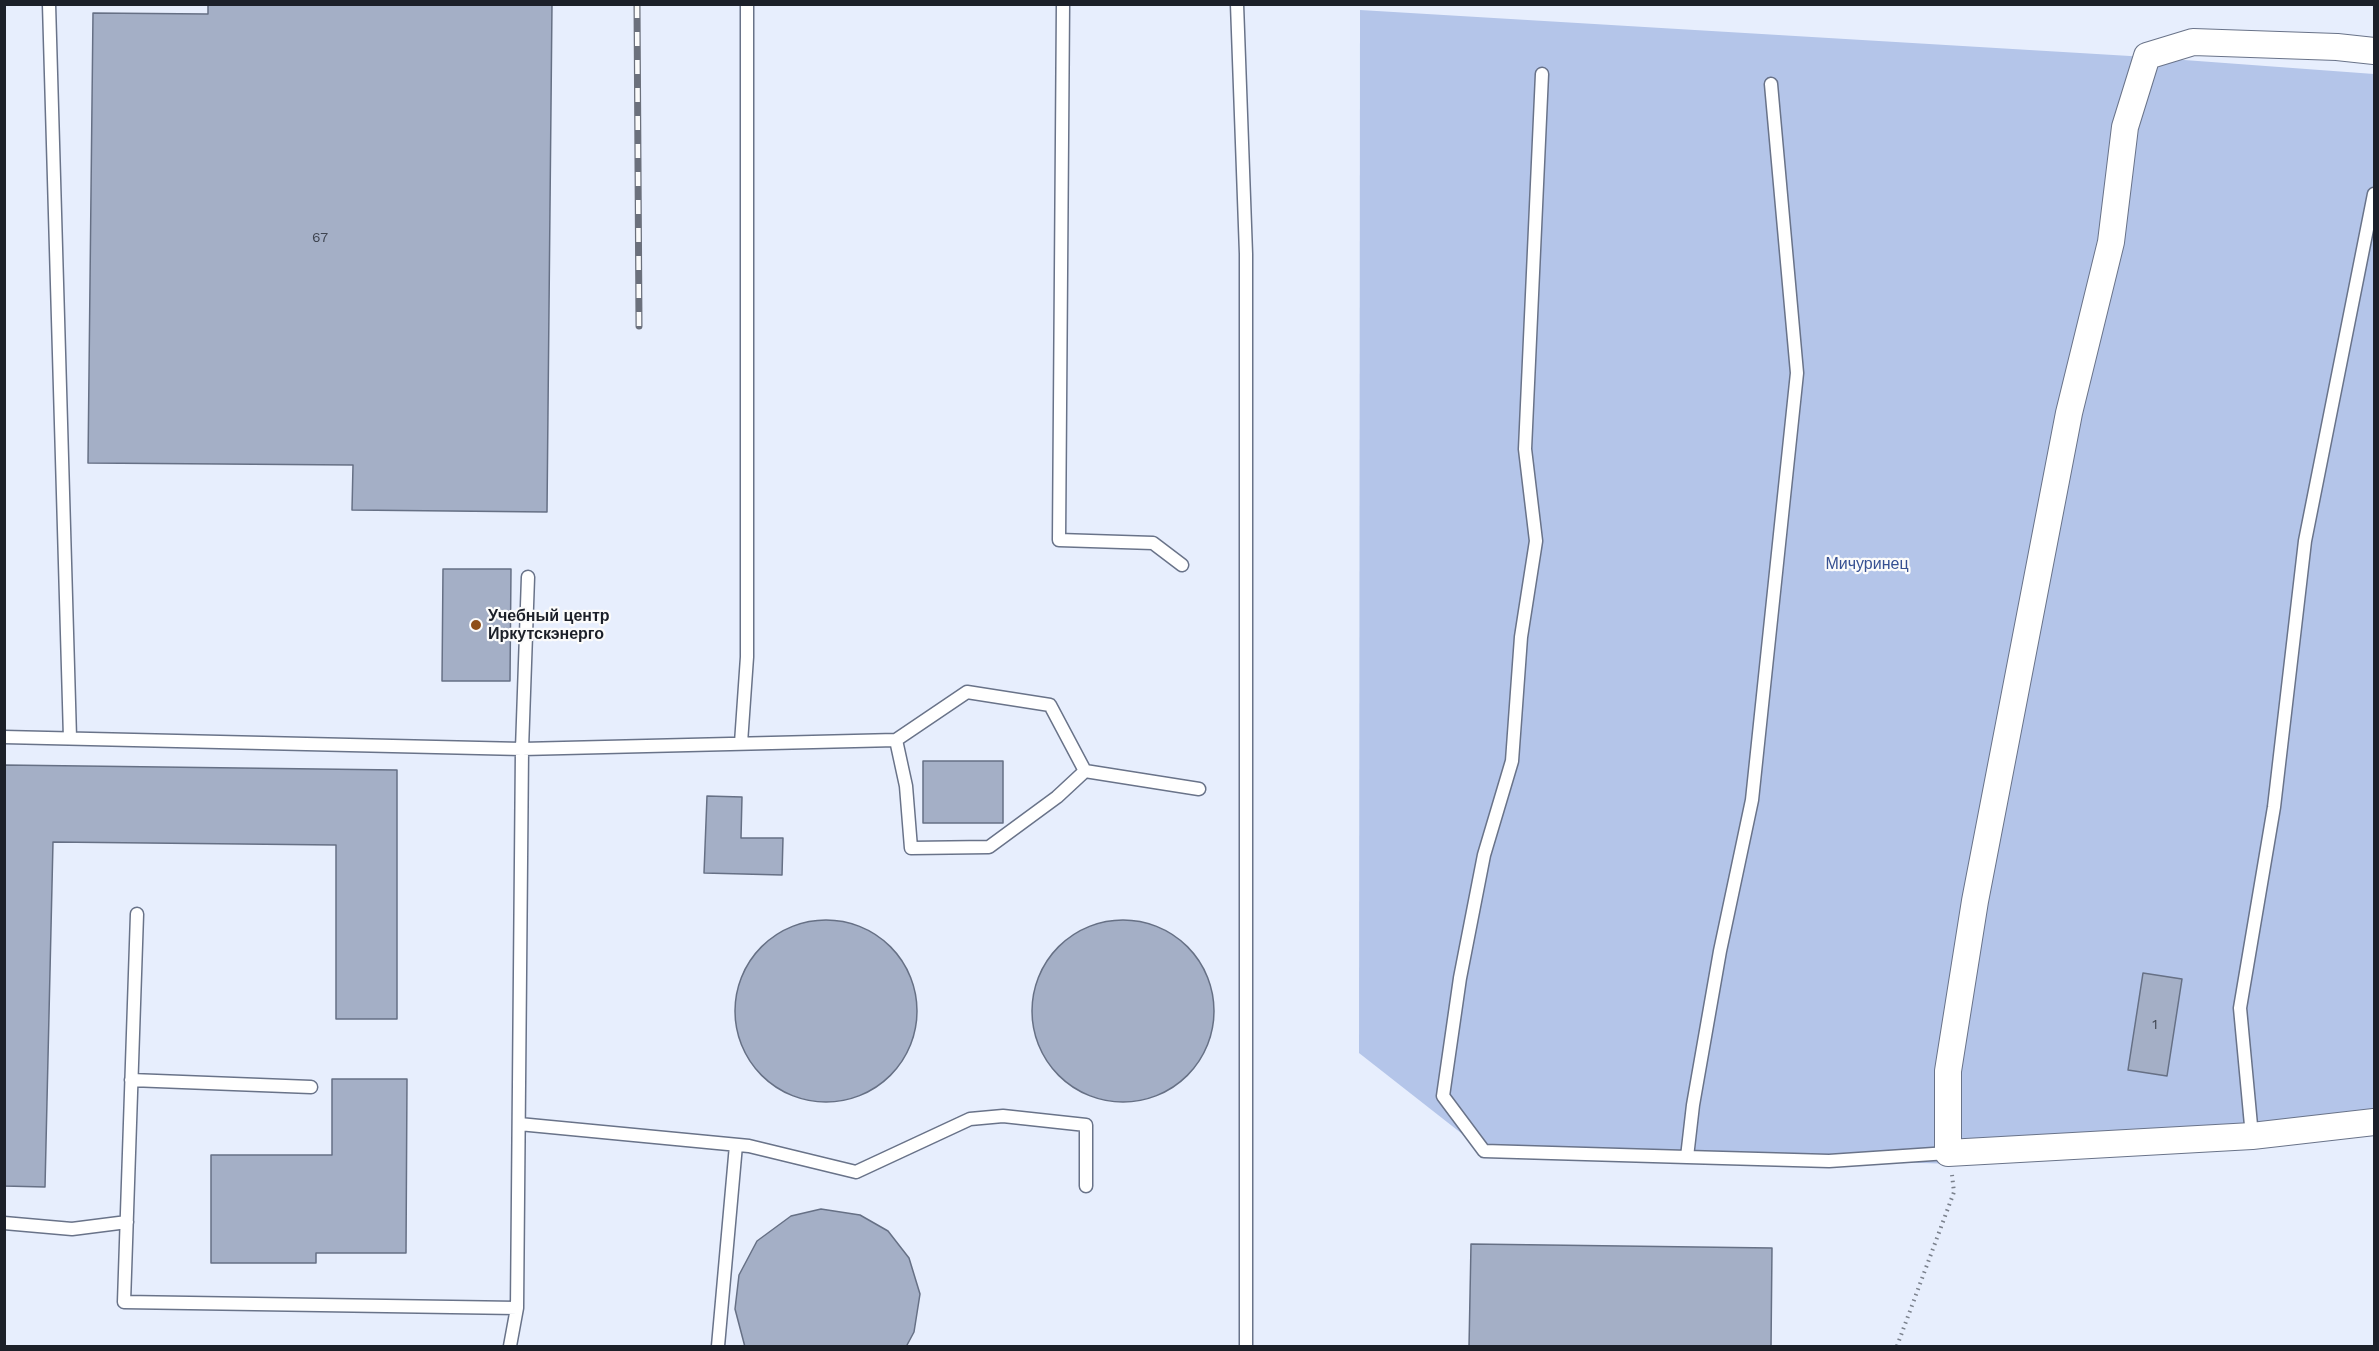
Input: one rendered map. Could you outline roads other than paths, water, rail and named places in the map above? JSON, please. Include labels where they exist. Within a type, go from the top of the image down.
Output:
[{"type":"street","points":[[2374,51],[2337,47],[2193,42],[2147,56],[2125,127],[2111,242],[2069,413],[1976,901],[1948,1071],[1948,1153],[2252,1136],[2374,1122]]},
{"type":"lane","points":[[49,4],[70,738]]},
{"type":"lane","points":[[741,744],[747,657],[747,4]]},
{"type":"lane","points":[[1063,4],[1059,540],[1153,543],[1182,565]]},
{"type":"lane","points":[[1237,4],[1246,254],[1246,1347]]},
{"type":"lane","points":[[1542,74],[1525,449],[1536,541],[1521,638],[1512,761],[1484,855],[1460,978],[1443,1096],[1484,1151],[1829,1161],[1948,1153]]},
{"type":"lane","points":[[1687,1157],[1693,1105],[1714,984],[1752,800],[1797,373],[1771,84]]},
{"type":"lane","points":[[2252,1136],[2240,1008],[2274,807],[2305,541],[2374,194]]},
{"type":"lane","points":[[510,1347],[517,1308],[522,749],[528,577]]},
{"type":"lane","points":[[4,737],[522,749],[896,740],[967,692],[1050,705],[1085,771]]},
{"type":"lane","points":[[896,740],[906,786],[911,848],[989,847],[1057,797],[1085,771]]},
{"type":"lane","points":[[1085,771],[1199,789]]},
{"type":"lane","points":[[137,914],[124,1302],[517,1308]]},
{"type":"lane","points":[[132,1080],[311,1087]]},
{"type":"lane","points":[[519,1124],[736,1145],[856,1172],[970,1119],[1003,1116],[1044,1120],[1086,1125],[1086,1186]]},
{"type":"lane","points":[[718,1347],[736,1145]]},
{"type":"lane","points":[[4,1222],[72,1229],[127,1222]]},
{"type":"railway","points":[[637,4],[639,326]]},
{"type":"place","name":"Учебный центр Иркутскэнерго","points":[[476,625]]},
{"type":"park label","name":"Мичуринец","points":[[1867,564]]}]
